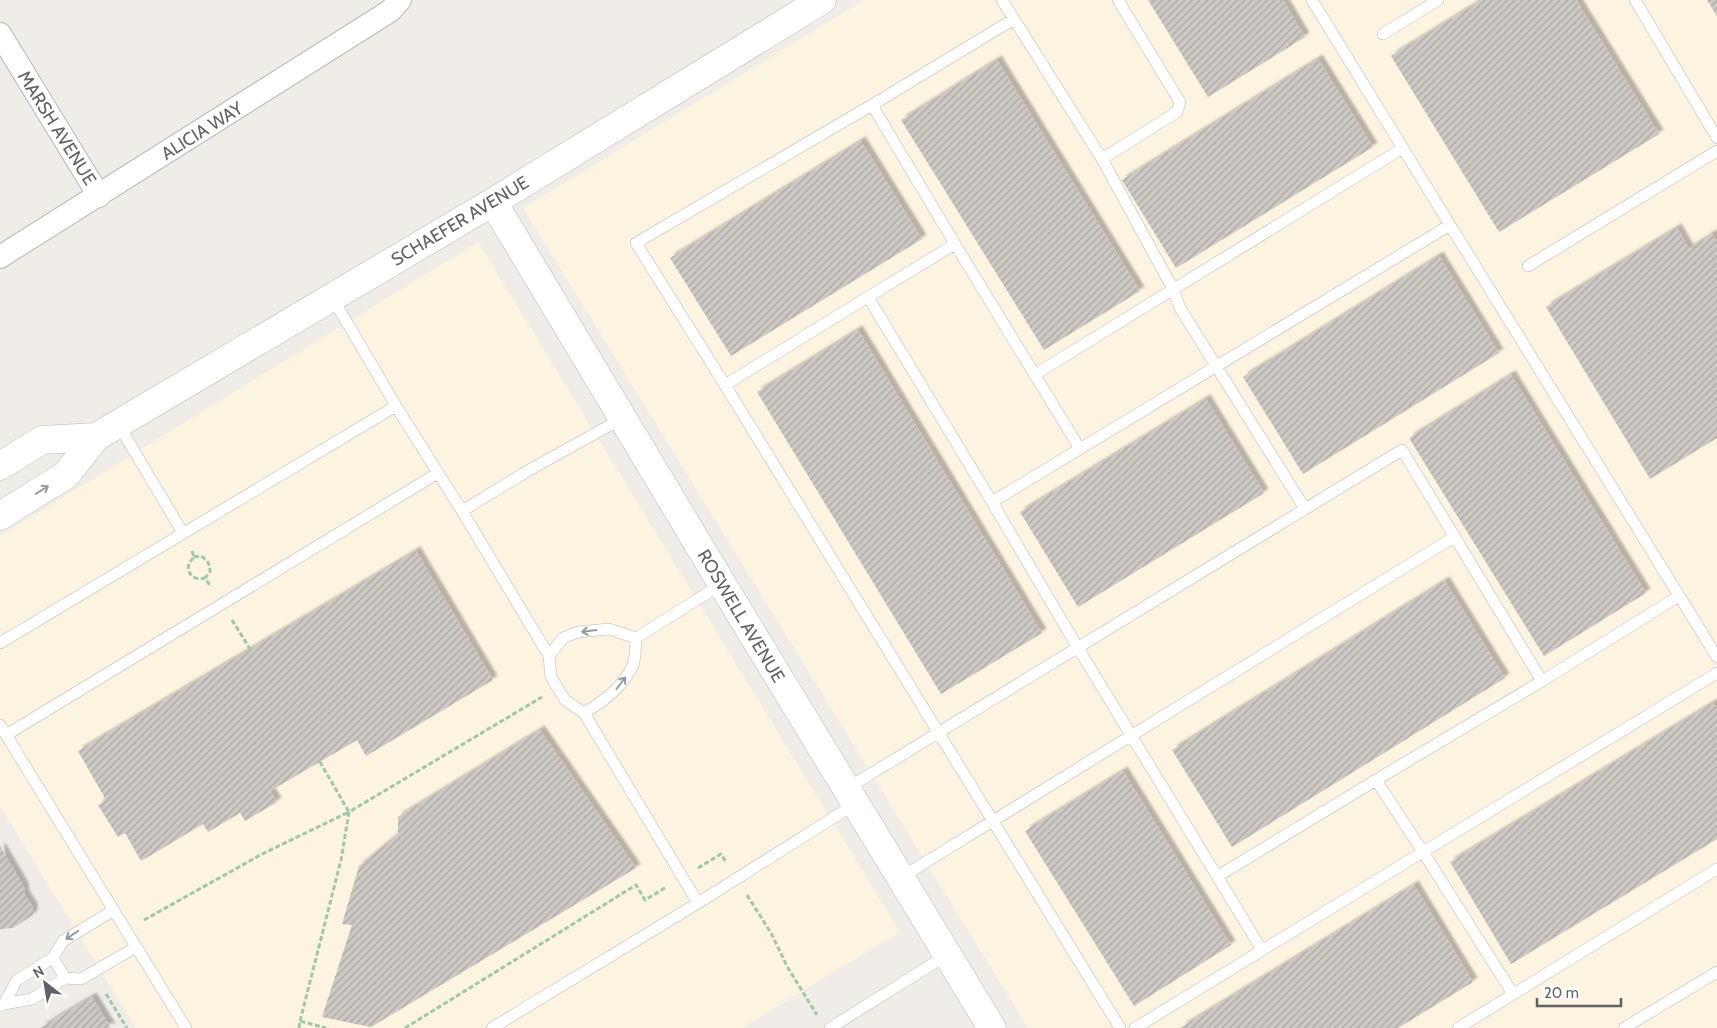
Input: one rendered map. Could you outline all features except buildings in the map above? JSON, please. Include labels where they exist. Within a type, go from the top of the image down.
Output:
[{"type":"main road","name":"SCHAEFER AVENUE","points":[[0,516],[66,475],[107,430],[493,202],[822,0]]},
{"type":"main road","name":"ROSWELL AVENUE","points":[[493,202],[850,796],[992,1028]]},
{"type":"main road","name":"SCHAEFER AVENUE","points":[[0,466],[42,440],[107,430]]},
{"type":"street","name":"ALICIA WAY","points":[[0,257],[390,11],[400,0]]},
{"type":"street","name":"MARSH AVENUE","points":[[0,34],[99,196]]},
{"type":"lane","points":[[1002,0],[1102,159],[1173,289],[1180,308],[1305,509]]},
{"type":"lane","points":[[1102,159],[1177,112],[1180,102],[1118,0]]},
{"type":"lane","points":[[1312,0],[1717,657]]},
{"type":"lane","points":[[1382,34],[1438,0]]},
{"type":"lane","points":[[1635,0],[1717,138]]},
{"type":"lane","points":[[1014,19],[872,106],[636,243],[1120,1028]]},
{"type":"lane","points":[[872,106],[1080,449]]},
{"type":"lane","points":[[1034,374],[1403,148]]},
{"type":"lane","points":[[1528,266],[1717,151]]},
{"type":"lane","points":[[992,502],[1450,225]]},
{"type":"lane","points":[[725,385],[955,244]]},
{"type":"lane","points":[[332,297],[396,406],[549,656],[551,677],[566,700],[584,713],[698,903]]},
{"type":"lane","points":[[868,297],[1078,648],[1262,950]]},
{"type":"lane","points":[[0,643],[396,406]]},
{"type":"lane","points":[[462,511],[530,469],[623,418]]},
{"type":"lane","points":[[107,430],[183,534]]},
{"type":"lane","points":[[492,1028],[698,903],[939,732],[1402,450],[1542,681]]},
{"type":"lane","points":[[186,1028],[3,730],[438,473]]},
{"type":"lane","points":[[900,878],[1454,537]]},
{"type":"lane","points":[[636,638],[722,584]]},
{"type":"lane","points":[[1218,876],[1542,681],[1679,596]]},
{"type":"lane","points":[[549,656],[563,638],[578,632],[610,629],[636,638]]},
{"type":"lane","points":[[584,713],[603,701],[620,685],[634,664],[636,638]]},
{"type":"lane","points":[[1135,1028],[1717,673]]},
{"type":"lane","points":[[1376,780],[1514,994]]},
{"type":"lane","points":[[1458,1028],[1717,869]]},
{"type":"lane","points":[[2,1005],[17,980],[53,958],[63,941],[114,910]]},
{"type":"lane","points":[[2,1005],[32,999],[65,978],[81,979],[136,947]]},
{"type":"lane","points":[[830,1028],[947,955]]},
{"type":"lane","points":[[53,958],[65,978]]},
{"type":"lane","points":[[1624,1028],[1717,972]]},
{"type":"path","points":[[194,557],[201,556],[208,560],[210,572],[205,578]]},
{"type":"path","points":[[126,930],[264,853],[349,812],[558,688]]},
{"type":"path","points":[[299,1028],[341,860],[349,812],[320,762]]},
{"type":"path","points":[[106,994],[127,1028]]},
{"type":"path","points":[[300,1022],[326,1028]]},
{"type":"shaded area","points":[[864,0],[1717,0],[1717,1028],[1028,1028],[523,208]]},
{"type":"shaded area","points":[[478,242],[900,932],[742,1028],[136,1028],[0,806],[0,536]]}]
